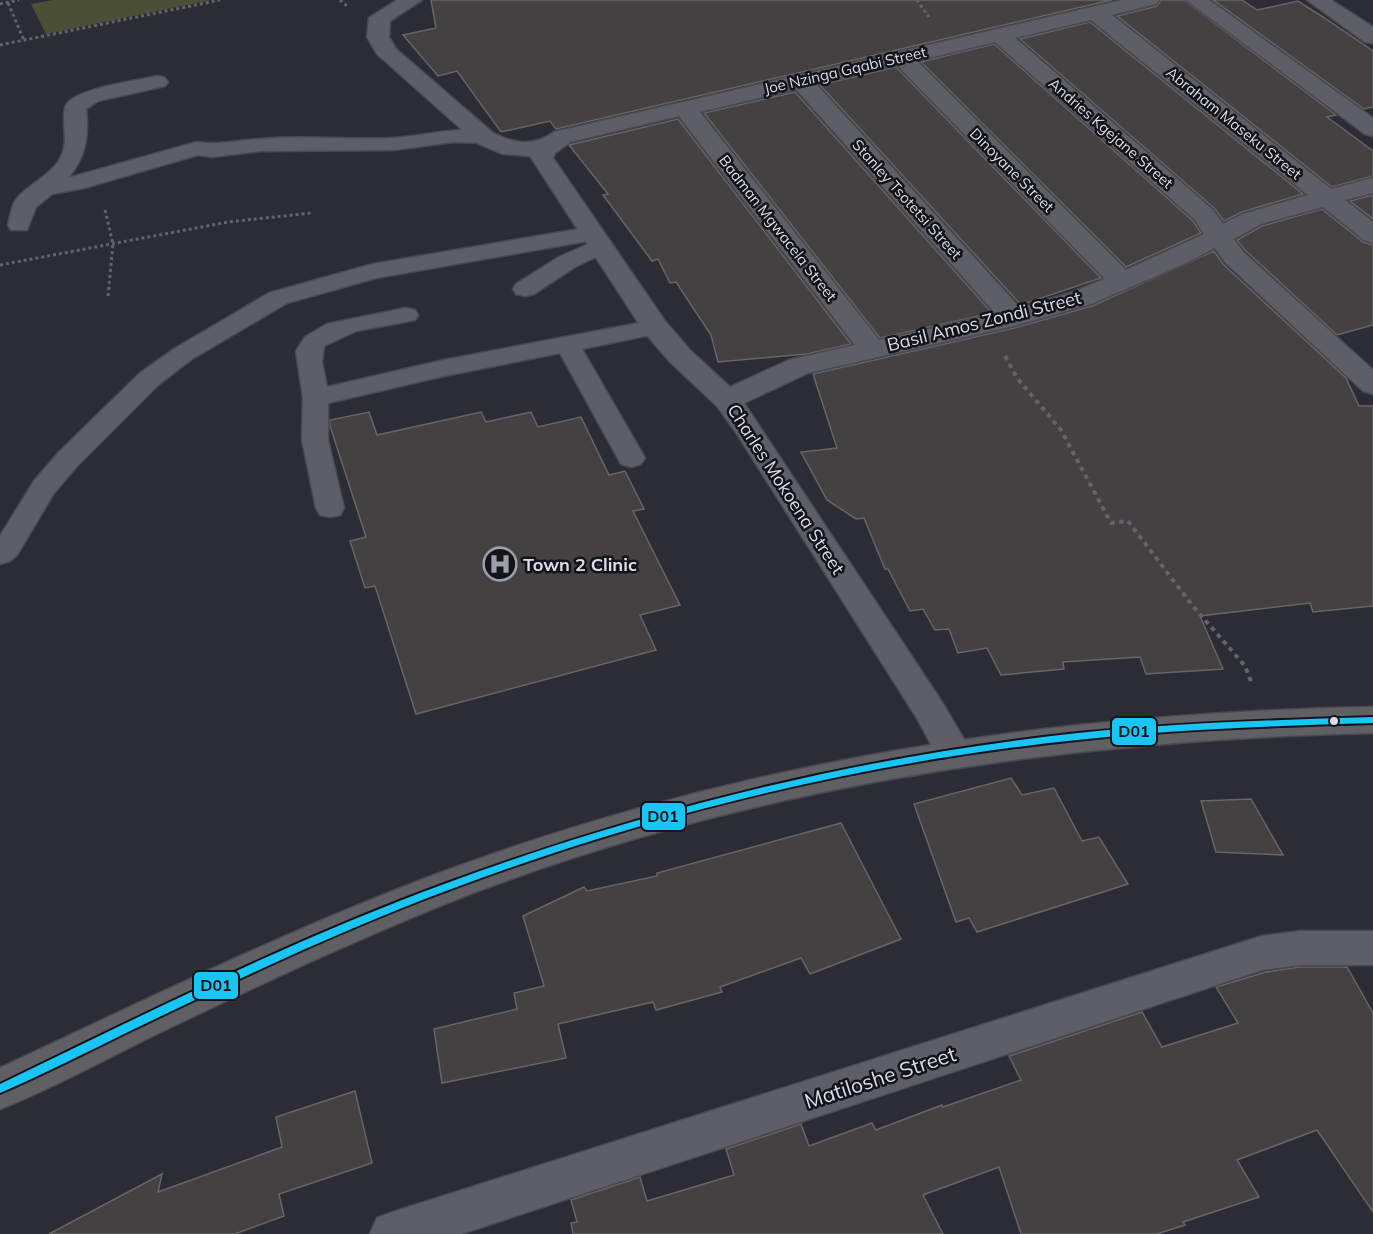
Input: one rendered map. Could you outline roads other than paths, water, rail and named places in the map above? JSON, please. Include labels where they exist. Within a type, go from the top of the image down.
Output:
[{"type":"main road","points":[[0,1089],[309,942],[514,862],[634,825],[782,788],[954,753],[1130,732],[1269,723],[1373,720]]},
{"type":"street","points":[[412,0],[380,18],[376,30],[377,41],[388,54],[485,138],[503,147],[544,150]]},
{"type":"street","name":"Joe Nzinga Gqabi Street","points":[[544,150],[562,137],[1149,0]]},
{"type":"street","points":[[1196,0],[1373,129]]},
{"type":"street","points":[[1317,0],[1373,37]]},
{"type":"street","name":"Abraham Maseku Street","points":[[1096,12],[1373,235]]},
{"type":"street","name":"Andries Kgejane Street","points":[[999,35],[1204,215],[1234,257],[1373,385]]},
{"type":"street","name":"Dinoyane Street","points":[[901,57],[1123,282]]},
{"type":"street","name":"Stanley Tsotetsi Street","points":[[800,80],[1014,318]]},
{"type":"street","name":"Badman Mgwacela Street","points":[[684,107],[872,349]]},
{"type":"street","name":"Charles Mokoena Street","points":[[544,150],[541,158],[545,167],[655,327],[680,356],[727,400],[930,711],[954,753]]},
{"type":"street","name":"Basil Amos Zondi Street","points":[[727,400],[799,366],[1014,318],[1123,282],[1176,259],[1252,219],[1373,185]]},
{"type":"street","name":"Matiloshe Street","points":[[415,1231],[1262,953],[1300,948],[1373,948]]},
{"type":"lane","points":[[19,225],[25,204],[63,172],[75,153],[79,133],[75,107],[90,96],[158,81]]},
{"type":"lane","points":[[45,188],[98,177],[197,148],[212,151],[261,145],[394,144],[453,136],[485,138]]},
{"type":"lane","points":[[525,289],[567,262],[595,240]]},
{"type":"lane","points":[[0,554],[7,548],[44,487],[69,458],[149,379],[183,354],[278,298],[373,271],[595,240]]},
{"type":"lane","points":[[330,508],[314,445],[313,414],[316,398],[309,352],[312,343],[335,329],[406,315]]},
{"type":"lane","points":[[316,398],[444,368],[655,327]]},
{"type":"lane","points":[[567,344],[631,458]]},
{"type":"place","name":"Town 2 Clinic","points":[[500,564]]}]
